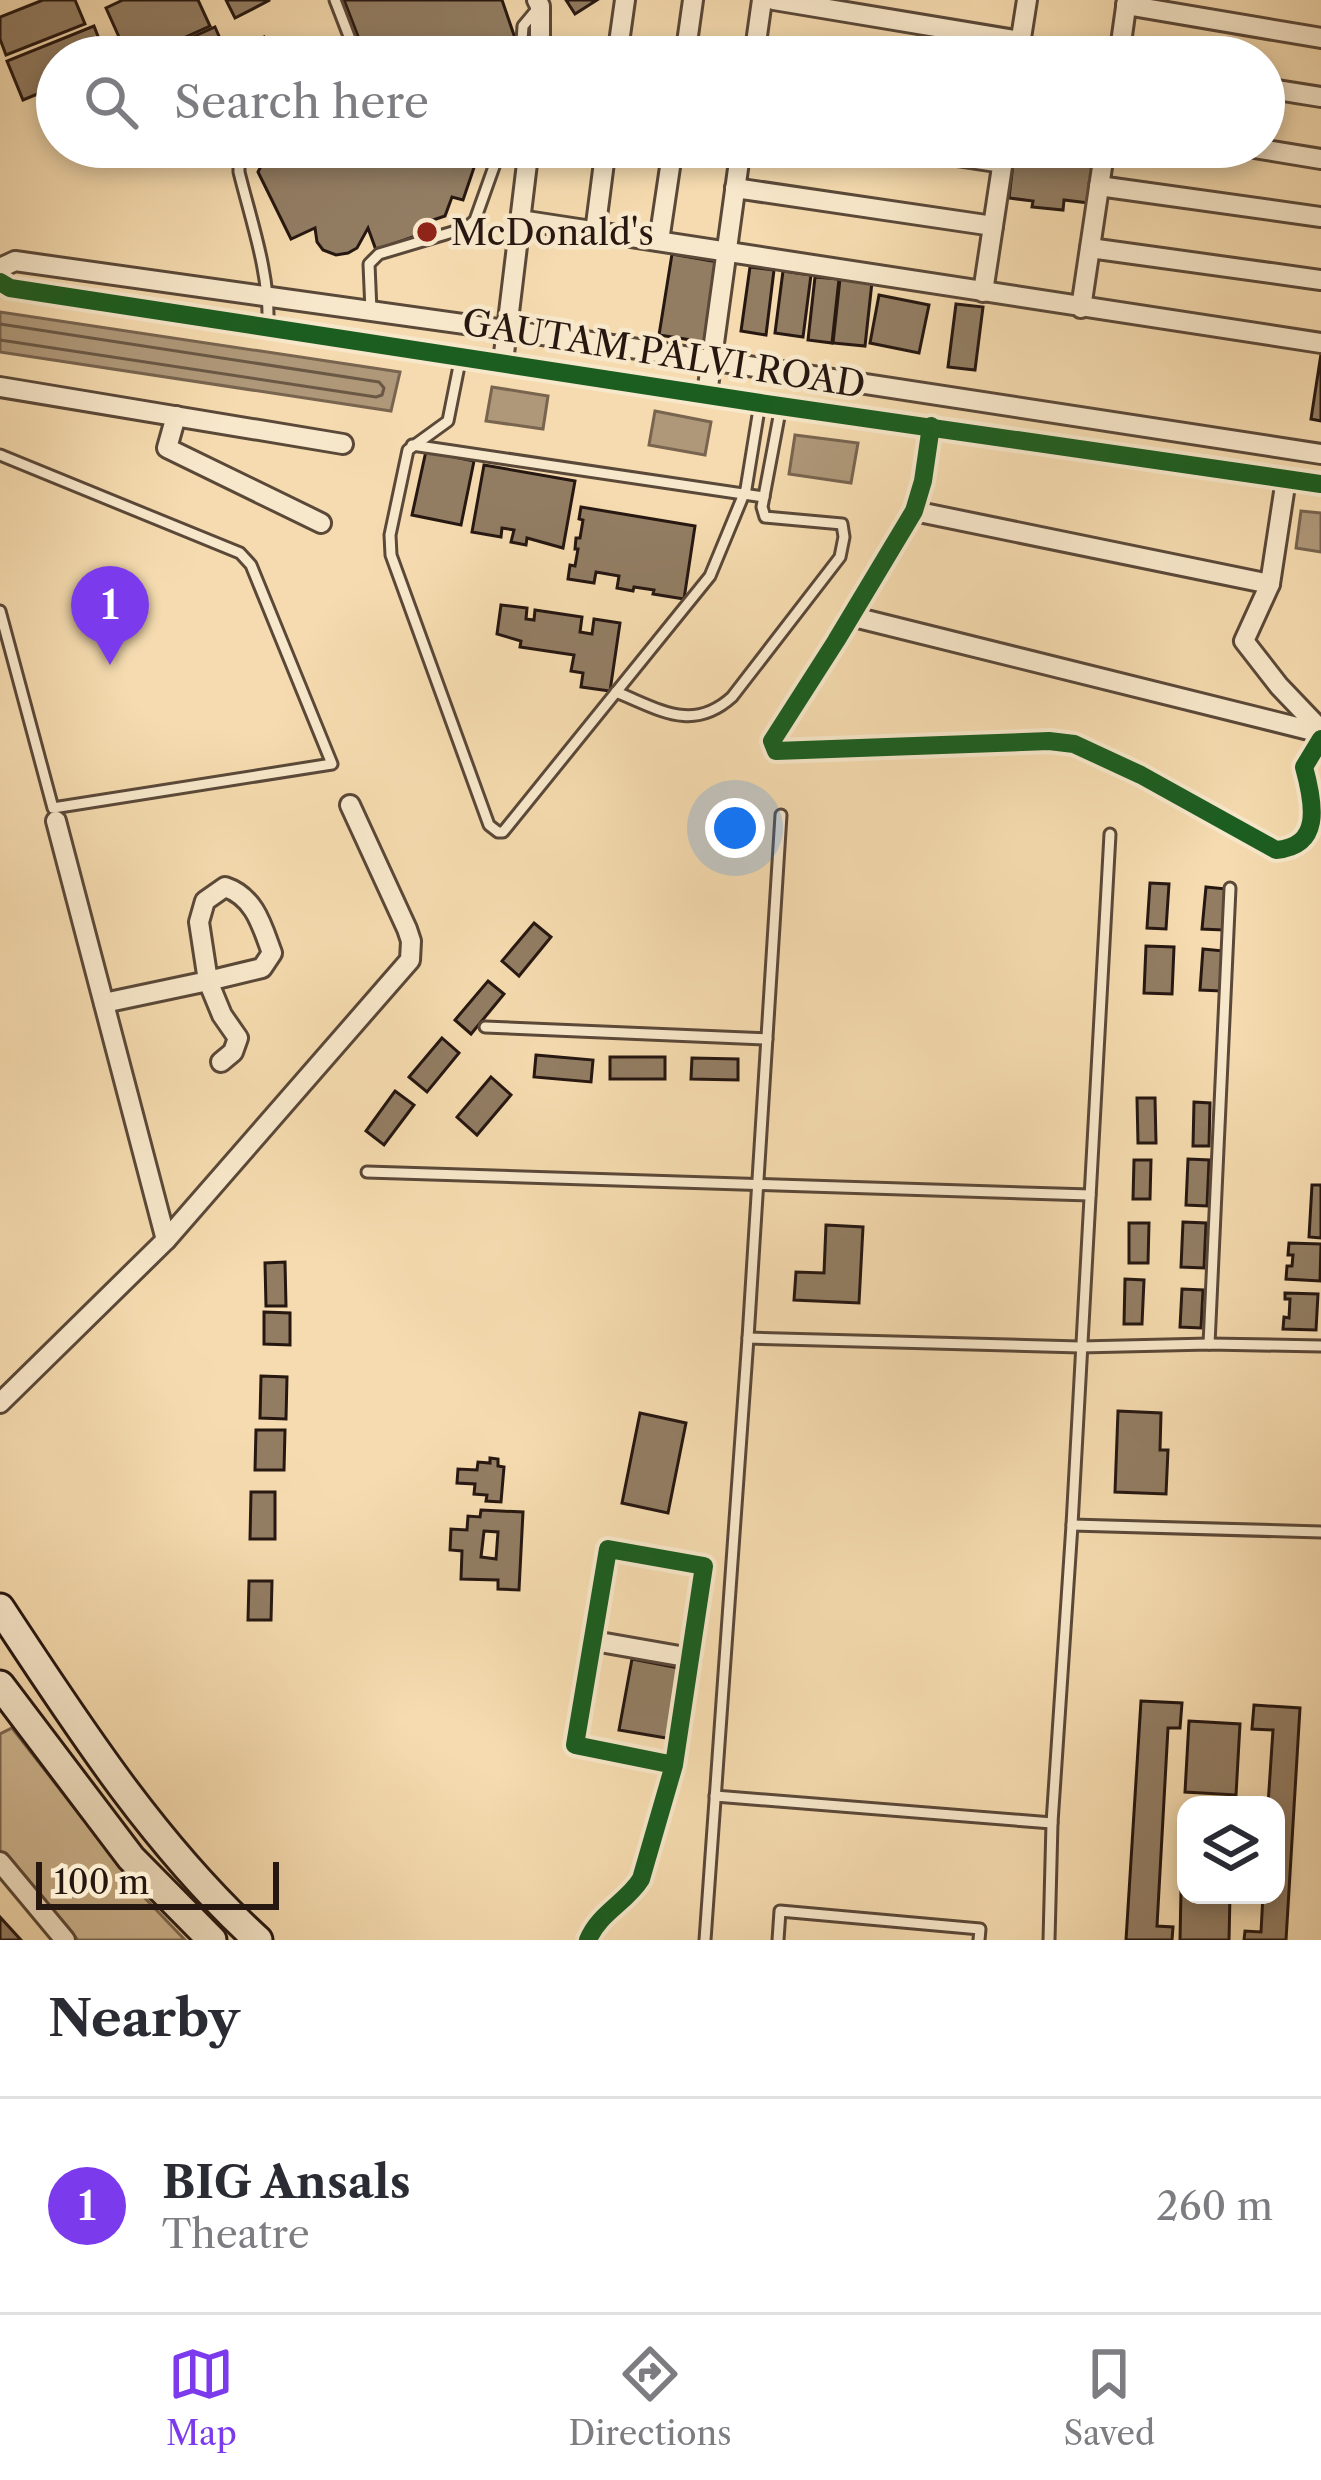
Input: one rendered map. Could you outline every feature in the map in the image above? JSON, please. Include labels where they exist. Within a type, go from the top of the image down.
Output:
[{"type":"main road","points":[[0,1608],[85,1736],[159,1835],[258,1940]]},
{"type":"main road","points":[[2,1694],[130,1858],[212,1940]]},
{"type":"main road","points":[[105,1824],[132,1800]]},
{"type":"street","points":[[620,36],[625,0]]},
{"type":"street","points":[[689,36],[693,0]]},
{"type":"street","points":[[757,36],[762,0]]},
{"type":"street","points":[[774,0],[955,36]]},
{"type":"street","points":[[1022,36],[1027,0]]},
{"type":"street","points":[[539,3],[540,36]]},
{"type":"street","points":[[1122,36],[1127,3],[1321,38]]},
{"type":"street","points":[[1285,91],[1321,97]]},
{"type":"street","points":[[1285,153],[1321,159]]},
{"type":"street","points":[[502,362],[526,168]]},
{"type":"street","points":[[595,232],[603,168]]},
{"type":"street","points":[[659,242],[670,168]]},
{"type":"street","points":[[706,394],[738,168]]},
{"type":"street","points":[[983,292],[1002,168]]},
{"type":"street","points":[[1081,308],[1102,168]]},
{"type":"street","points":[[1099,186],[1321,218]]},
{"type":"street","points":[[735,188],[993,226]]},
{"type":"street","points":[[520,220],[1321,343]]},
{"type":"street","points":[[1090,248],[1321,280]]},
{"type":"street","name":"GAUTAM PALVI ROAD","points":[[0,268],[15,261],[269,295],[1321,454]]},
{"type":"street","name":"GAUTAM PALVI ROAD","points":[[0,282],[10,289],[1321,484]]},
{"type":"street","points":[[0,387],[343,444]]},
{"type":"street","points":[[176,416],[167,448],[321,523]]},
{"type":"street","points":[[931,426],[914,511],[772,741],[776,752],[1049,740],[1074,744],[1276,850],[1308,842],[1315,831],[1317,820],[1304,767],[1321,734]]},
{"type":"street","points":[[1286,478],[1270,584],[1244,641],[1321,734]]},
{"type":"street","points":[[914,511],[1270,584]]},
{"type":"street","points":[[850,616],[1321,734]]},
{"type":"street","points":[[0,1403],[166,1240],[410,960],[407,928],[350,805]]},
{"type":"street","points":[[56,820],[166,1240]]},
{"type":"street","points":[[104,1003],[208,981],[262,968],[272,953],[259,915],[238,892],[225,887],[205,901],[199,922],[208,981],[238,1038],[233,1052],[221,1062]]},
{"type":"street","points":[[589,1940],[604,1916],[641,1879],[674,1765],[704,1566],[608,1549],[575,1745],[674,1765]]},
{"type":"street","points":[[594,1641],[691,1658]]},
{"type":"street","points":[[0,1862],[65,1940]]},
{"type":"lane","points":[[335,0],[349,36]]},
{"type":"lane","points":[[522,36],[523,26],[539,3]]},
{"type":"lane","points":[[239,168],[269,295],[268,327]]},
{"type":"lane","points":[[371,311],[369,264],[373,259],[466,228],[475,220],[494,168]]},
{"type":"lane","points":[[460,356],[448,421],[408,450],[391,556],[489,825],[503,832],[710,576],[744,494],[760,403]]},
{"type":"lane","points":[[616,692],[682,718],[721,708],[840,557],[842,524],[765,517],[762,507],[781,406]]},
{"type":"lane","points":[[412,445],[764,497]]},
{"type":"lane","points":[[0,455],[240,553],[251,565],[332,764],[53,808],[0,611]]},
{"type":"lane","points":[[705,1940],[781,814]]},
{"type":"lane","points":[[1048,1940],[1110,834]]},
{"type":"lane","points":[[1209,1344],[1230,888]]},
{"type":"lane","points":[[485,1027],[767,1039]]},
{"type":"lane","points":[[367,1172],[1090,1195]]},
{"type":"lane","points":[[748,1338],[1080,1347],[1321,1346]]},
{"type":"lane","points":[[1072,1525],[1321,1532]]},
{"type":"lane","points":[[715,1796],[1052,1823]]},
{"type":"lane","points":[[778,1940],[781,1911],[980,1929],[980,1940]]},
{"type":"shaded area","points":[[12,1728],[143,1896],[185,1940],[78,1940],[0,1855],[0,1734]]},
{"type":"water","points":[[0,312],[400,372],[391,411],[0,352]]},
{"type":"water","points":[[492,387],[548,396],[543,429],[486,421]]},
{"type":"water","points":[[655,411],[711,422],[705,455],[649,445]]},
{"type":"water","points":[[795,435],[858,443],[851,483],[789,474]]},
{"type":"water","points":[[1301,511],[1321,513],[1321,552],[1296,548]]},
{"type":"building","points":[[43,0],[75,0],[85,24],[54,36],[36,36],[36,43],[6,55],[0,17]]},
{"type":"building","points":[[123,0],[198,0],[210,26],[188,36],[119,36],[106,8]]},
{"type":"building","points":[[226,0],[270,0],[235,18]]},
{"type":"building","points":[[344,0],[502,0],[514,36],[358,36]]},
{"type":"building","points":[[566,0],[597,0],[575,14]]},
{"type":"building","points":[[94,26],[98,36],[69,36]]},
{"type":"building","points":[[215,27],[219,36],[195,36]]},
{"type":"building","points":[[36,49],[36,95],[23,100],[7,61]]},
{"type":"building","points":[[260,168],[474,168],[463,200],[452,197],[445,216],[433,220],[436,229],[376,250],[368,228],[357,248],[336,255],[323,250],[315,228],[291,239]]},
{"type":"building","points":[[1013,168],[1093,168],[1089,203],[1064,200],[1063,210],[1032,207],[1033,201],[1009,198]]},
{"type":"building","points":[[672,254],[718,262],[704,342],[659,335]]},
{"type":"building","points":[[750,267],[774,270],[766,335],[741,331]]},
{"type":"building","points":[[783,271],[811,275],[803,337],[775,333]]},
{"type":"building","points":[[815,277],[839,279],[832,343],[808,340]]},
{"type":"building","points":[[840,279],[872,282],[865,346],[833,343]]},
{"type":"building","points":[[879,295],[929,305],[919,353],[870,343]]},
{"type":"building","points":[[956,304],[983,307],[975,370],[948,367]]},
{"type":"building","points":[[1321,354],[1321,421],[1311,419]]},
{"type":"building","points":[[426,451],[474,461],[461,525],[412,515]]},
{"type":"building","points":[[484,465],[575,481],[563,548],[527,538],[526,545],[511,542],[514,530],[502,528],[501,537],[472,532]]},
{"type":"building","points":[[581,507],[695,526],[684,599],[653,594],[654,590],[617,588],[619,576],[596,572],[594,583],[568,579],[570,565],[575,566]]},
{"type":"building","points":[[501,605],[527,608],[526,619],[534,620],[535,610],[582,617],[580,632],[592,634],[594,619],[620,623],[610,691],[581,687],[583,673],[571,671],[574,655],[520,647],[521,641],[497,634]]},
{"type":"building","points":[[1150,883],[1169,884],[1166,929],[1147,928]]},
{"type":"building","points":[[1206,887],[1227,889],[1223,930],[1202,929]]},
{"type":"building","points":[[534,923],[551,937],[519,976],[502,961]]},
{"type":"building","points":[[1146,946],[1174,947],[1172,994],[1144,993]]},
{"type":"building","points":[[1203,949],[1224,951],[1221,991],[1200,990]]},
{"type":"building","points":[[488,981],[504,994],[471,1034],[455,1020]]},
{"type":"building","points":[[442,1038],[459,1053],[427,1092],[409,1077]]},
{"type":"building","points":[[536,1055],[593,1060],[591,1082],[534,1077]]},
{"type":"building","points":[[610,1057],[665,1057],[665,1079],[610,1079]]},
{"type":"building","points":[[692,1058],[738,1059],[738,1080],[691,1079]]},
{"type":"building","points":[[491,1077],[511,1095],[477,1135],[457,1117]]},
{"type":"building","points":[[395,1091],[414,1105],[384,1145],[366,1131]]},
{"type":"building","points":[[1137,1098],[1155,1098],[1156,1143],[1138,1143]]},
{"type":"building","points":[[1194,1102],[1210,1103],[1209,1146],[1193,1146]]},
{"type":"building","points":[[1188,1159],[1209,1160],[1207,1206],[1186,1205]]},
{"type":"building","points":[[1134,1160],[1151,1160],[1150,1199],[1133,1199]]},
{"type":"building","points":[[1312,1185],[1321,1185],[1321,1238],[1309,1237]]},
{"type":"building","points":[[1183,1222],[1206,1223],[1204,1268],[1181,1267]]},
{"type":"building","points":[[1129,1223],[1149,1223],[1148,1263],[1129,1263]]},
{"type":"building","points":[[826,1225],[863,1227],[859,1303],[794,1300],[796,1272],[824,1273]]},
{"type":"building","points":[[1289,1243],[1321,1244],[1320,1281],[1286,1279],[1293,1255],[1288,1255]]},
{"type":"building","points":[[285,1262],[286,1306],[266,1306],[265,1263]]},
{"type":"building","points":[[1125,1279],[1144,1280],[1142,1324],[1124,1324]]},
{"type":"building","points":[[1182,1289],[1203,1290],[1201,1328],[1180,1327]]},
{"type":"building","points":[[1285,1293],[1318,1294],[1316,1330],[1283,1329],[1284,1317],[1289,1318],[1290,1299],[1285,1299]]},
{"type":"building","points":[[264,1312],[290,1313],[290,1345],[264,1344]]},
{"type":"building","points":[[261,1376],[287,1377],[286,1419],[260,1418]]},
{"type":"building","points":[[1118,1411],[1161,1413],[1160,1450],[1168,1450],[1166,1494],[1115,1492]]},
{"type":"building","points":[[640,1413],[686,1423],[668,1513],[622,1503]]},
{"type":"building","points":[[256,1430],[285,1430],[284,1470],[255,1470]]},
{"type":"building","points":[[490,1458],[504,1467],[501,1502],[474,1494],[475,1484],[457,1483],[458,1469],[477,1470],[478,1462],[490,1463]]},
{"type":"building","points":[[251,1492],[275,1492],[275,1539],[250,1539]]},
{"type":"building","points":[[481,1510],[523,1512],[519,1590],[498,1589],[498,1580],[461,1579],[462,1551],[450,1550],[451,1529],[467,1530],[468,1516],[480,1517]],"holes":[[[484,1531],[498,1532],[496,1559],[481,1557]]]},
{"type":"building","points":[[249,1581],[272,1581],[271,1620],[248,1620]]},
{"type":"building","points":[[632,1659],[684,1669],[672,1739],[619,1730]]},
{"type":"building","points":[[1141,1701],[1182,1703],[1180,1728],[1168,1728],[1157,1926],[1173,1927],[1172,1940],[1126,1940]]},
{"type":"building","points":[[1254,1705],[1300,1708],[1286,1940],[1244,1940],[1245,1931],[1261,1932],[1263,1904],[1285,1904],[1285,1796],[1269,1796],[1273,1730],[1252,1729]]},
{"type":"building","points":[[1189,1721],[1240,1724],[1236,1795],[1185,1792]]},
{"type":"building","points":[[1181,1904],[1230,1904],[1229,1940],[1180,1940]]},
{"type":"building","points":[[0,1917],[21,1940],[0,1940]]},
{"type":"cycle path","points":[[0,282],[10,288],[760,403],[1321,484]]},
{"type":"cycle path","points":[[931,426],[914,511],[772,741],[776,751],[1074,744],[1141,775],[1276,850],[1291,847],[1308,833],[1312,810],[1304,767],[1321,739]]},
{"type":"cycle path","points":[[588,1940],[641,1879],[674,1765],[704,1566],[608,1549],[575,1745],[674,1765]]},
{"type":"place","name":"McDonald's","points":[[427,232]]},
{"type":"place","name":"BIG Ansals","points":[[110,665]]}]
